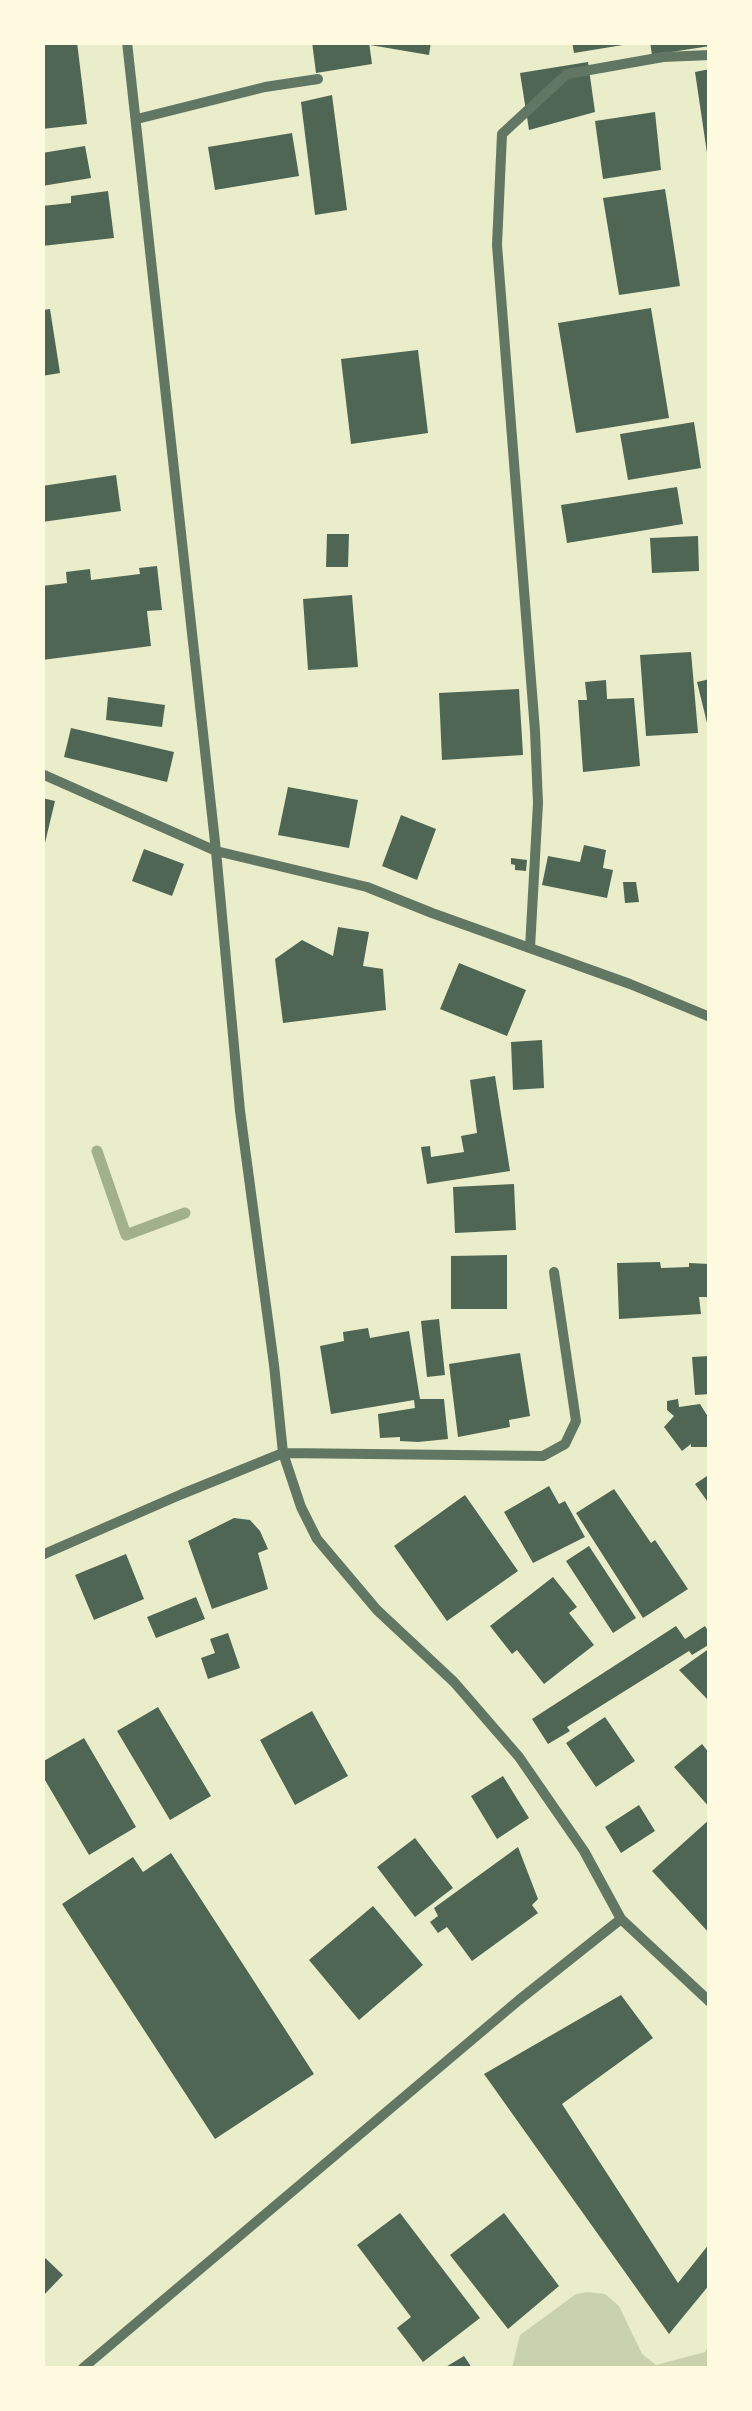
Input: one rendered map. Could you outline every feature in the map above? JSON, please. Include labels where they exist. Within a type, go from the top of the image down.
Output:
[{"type":"street","points":[[127,42],[216,851],[240,1111],[283,1453],[300,1507],[317,1539],[377,1610],[454,1682],[519,1756],[584,1852],[621,1919],[710,2002]]},
{"type":"street","points":[[530,948],[537,785],[498,245],[502,134],[566,74],[663,57],[710,55]]},
{"type":"street","points":[[137,119],[265,86],[318,79]]},
{"type":"street","points":[[42,774],[216,851],[367,887],[710,1017]]},
{"type":"street","points":[[42,1555],[283,1453],[544,1456],[565,1444],[576,1421],[554,1272]]},
{"type":"street","points":[[82,2368],[519,2000],[621,1919]]},
{"type":"green space","points":[[576,2294],[605,2294],[619,2306],[642,2354],[656,2365],[705,2352],[709,2344],[709,2368],[512,2368],[520,2335]]},
{"type":"building","points":[[42,42],[77,42],[87,124],[42,129]]},
{"type":"building","points":[[312,42],[369,42],[372,64],[316,73]]},
{"type":"building","points":[[431,42],[429,55],[370,45]]},
{"type":"building","points":[[572,42],[623,42],[623,45],[574,53]]},
{"type":"building","points":[[650,42],[710,42],[710,46],[652,55]]},
{"type":"building","points":[[588,62],[595,112],[529,130],[520,73]]},
{"type":"building","points":[[710,69],[710,153],[707,153],[695,72]]},
{"type":"building","points":[[332,95],[347,210],[315,215],[301,102]]},
{"type":"building","points":[[655,112],[661,170],[603,179],[595,121]]},
{"type":"building","points":[[292,133],[299,176],[215,190],[208,147]]},
{"type":"building","points":[[85,146],[91,178],[42,186],[42,153]]},
{"type":"building","points":[[665,189],[680,286],[619,295],[603,198]]},
{"type":"building","points":[[108,191],[114,238],[42,246],[42,206],[71,203],[71,196]]},
{"type":"building","points":[[651,308],[669,418],[576,433],[558,323]]},
{"type":"building","points":[[50,309],[60,373],[42,376],[42,310]]},
{"type":"building","points":[[418,350],[428,433],[351,444],[341,359]]},
{"type":"building","points":[[694,422],[701,468],[628,480],[620,434]]},
{"type":"building","points":[[116,475],[121,511],[42,522],[42,486]]},
{"type":"building","points":[[677,487],[683,524],[567,543],[561,505]]},
{"type":"building","points":[[327,534],[349,534],[348,567],[326,567]]},
{"type":"building","points":[[698,536],[699,571],[652,573],[650,538]]},
{"type":"building","points":[[157,566],[162,610],[147,611],[151,646],[42,660],[42,586],[67,583],[66,572],[90,569],[91,580],[140,574],[139,568]]},
{"type":"building","points":[[352,595],[358,667],[308,670],[303,599]]},
{"type":"building","points":[[691,652],[698,733],[646,736],[640,655]]},
{"type":"building","points":[[710,679],[710,726],[708,727],[697,682]]},
{"type":"building","points":[[606,680],[607,699],[634,698],[640,766],[583,772],[578,700],[587,700],[585,682]]},
{"type":"building","points":[[519,689],[523,755],[442,760],[439,693]]},
{"type":"building","points":[[108,697],[165,705],[162,727],[106,720]]},
{"type":"building","points":[[71,728],[174,752],[167,782],[64,757]]},
{"type":"building","points":[[288,787],[358,800],[349,848],[278,835]]},
{"type":"building","points":[[42,798],[55,801],[44,847],[42,847]]},
{"type":"building","points":[[401,815],[436,829],[417,880],[382,866]]},
{"type":"building","points":[[584,845],[606,850],[603,868],[613,870],[607,898],[542,885],[548,856],[580,862]]},
{"type":"building","points":[[144,849],[184,864],[172,896],[132,881]]},
{"type":"building","points":[[511,858],[527,860],[526,871],[515,870]]},
{"type":"building","points":[[623,882],[636,882],[639,902],[625,903]]},
{"type":"building","points":[[338,927],[369,932],[363,966],[383,969],[386,1010],[283,1023],[275,959],[302,940],[333,956]]},
{"type":"building","points":[[459,963],[526,990],[507,1036],[440,1009]]},
{"type":"building","points":[[542,1040],[544,1088],[513,1090],[511,1042]]},
{"type":"building","points":[[495,1076],[510,1171],[427,1184],[421,1147],[430,1146],[431,1157],[464,1152],[461,1136],[477,1133],[470,1080]]},
{"type":"building","points":[[514,1184],[516,1230],[455,1233],[453,1187]]},
{"type":"building","points":[[507,1255],[507,1309],[451,1309],[451,1256]]},
{"type":"building","points":[[660,1262],[661,1268],[710,1264],[710,1297],[699,1297],[701,1314],[619,1319],[617,1263]]},
{"type":"building","points":[[439,1319],[445,1375],[427,1377],[421,1321]]},
{"type":"building","points":[[368,1328],[370,1338],[409,1331],[420,1399],[444,1399],[448,1439],[418,1442],[400,1441],[400,1437],[380,1438],[378,1414],[415,1408],[414,1400],[331,1414],[320,1346],[344,1341],[343,1332]]},
{"type":"building","points":[[520,1353],[530,1416],[509,1420],[510,1427],[458,1437],[449,1364]]},
{"type":"building","points":[[710,1356],[710,1394],[695,1395],[692,1357]]},
{"type":"building","points":[[678,1399],[679,1407],[700,1404],[710,1420],[710,1447],[691,1444],[682,1451],[664,1427],[674,1416],[667,1410],[667,1401]]},
{"type":"building","points":[[710,1474],[710,1505],[695,1484]]},
{"type":"building","points":[[549,1486],[559,1504],[565,1501],[585,1537],[533,1563],[504,1512]]},
{"type":"building","points":[[614,1489],[688,1589],[643,1618],[576,1513]]},
{"type":"building","points":[[465,1495],[518,1571],[447,1621],[394,1546]]},
{"type":"building","points":[[234,1518],[250,1520],[260,1531],[268,1549],[258,1553],[268,1589],[212,1609],[188,1541]]},
{"type":"building","points":[[589,1546],[636,1618],[613,1633],[566,1561]]},
{"type":"building","points":[[126,1554],[144,1599],[94,1620],[75,1575]]},
{"type":"building","points":[[553,1577],[577,1607],[569,1613],[594,1645],[544,1684],[517,1650],[512,1654],[490,1626]]},
{"type":"building","points":[[196,1597],[205,1619],[156,1638],[147,1617]]},
{"type":"building","points":[[676,1626],[685,1639],[705,1626],[710,1644],[692,1655],[689,1651],[567,1727],[570,1731],[548,1744],[532,1719]]},
{"type":"building","points":[[228,1633],[240,1668],[208,1679],[201,1658],[215,1653],[210,1639]]},
{"type":"building","points":[[710,1648],[710,1702],[679,1670]]},
{"type":"building","points":[[158,1707],[211,1796],[170,1820],[117,1731]]},
{"type":"building","points":[[312,1711],[348,1776],[295,1805],[260,1740]]},
{"type":"building","points":[[605,1717],[635,1761],[596,1787],[566,1743]]},
{"type":"building","points":[[84,1738],[136,1827],[89,1855],[42,1775],[42,1762]]},
{"type":"building","points":[[702,1744],[710,1754],[710,1808],[674,1767]]},
{"type":"building","points":[[503,1776],[529,1818],[497,1839],[471,1796]]},
{"type":"building","points":[[639,1805],[655,1831],[621,1853],[605,1827]]},
{"type":"building","points":[[710,1819],[710,1934],[652,1871]]},
{"type":"building","points":[[415,1838],[453,1888],[415,1917],[377,1867]]},
{"type":"building","points":[[518,1847],[538,1899],[532,1905],[538,1913],[472,1961],[447,1927],[438,1933],[430,1922],[438,1916],[434,1908]]},
{"type":"building","points":[[171,1853],[314,2074],[215,2139],[62,1904],[133,1857],[143,1872]]},
{"type":"building","points":[[373,1906],[423,1965],[359,2020],[309,1960]]},
{"type":"building","points":[[621,1995],[653,2038],[562,2104],[678,2283],[710,2243],[710,2284],[669,2334],[484,2074]]},
{"type":"building","points":[[400,2213],[480,2318],[423,2362],[397,2328],[411,2317],[357,2245]]},
{"type":"building","points":[[504,2213],[559,2286],[508,2329],[450,2255]]},
{"type":"building","points":[[42,2255],[63,2275],[42,2297]]},
{"type":"building","points":[[464,2356],[472,2368],[444,2368]]},
{"type":"waterway","points":[[97,1151],[126,1235],[185,1213]]}]
